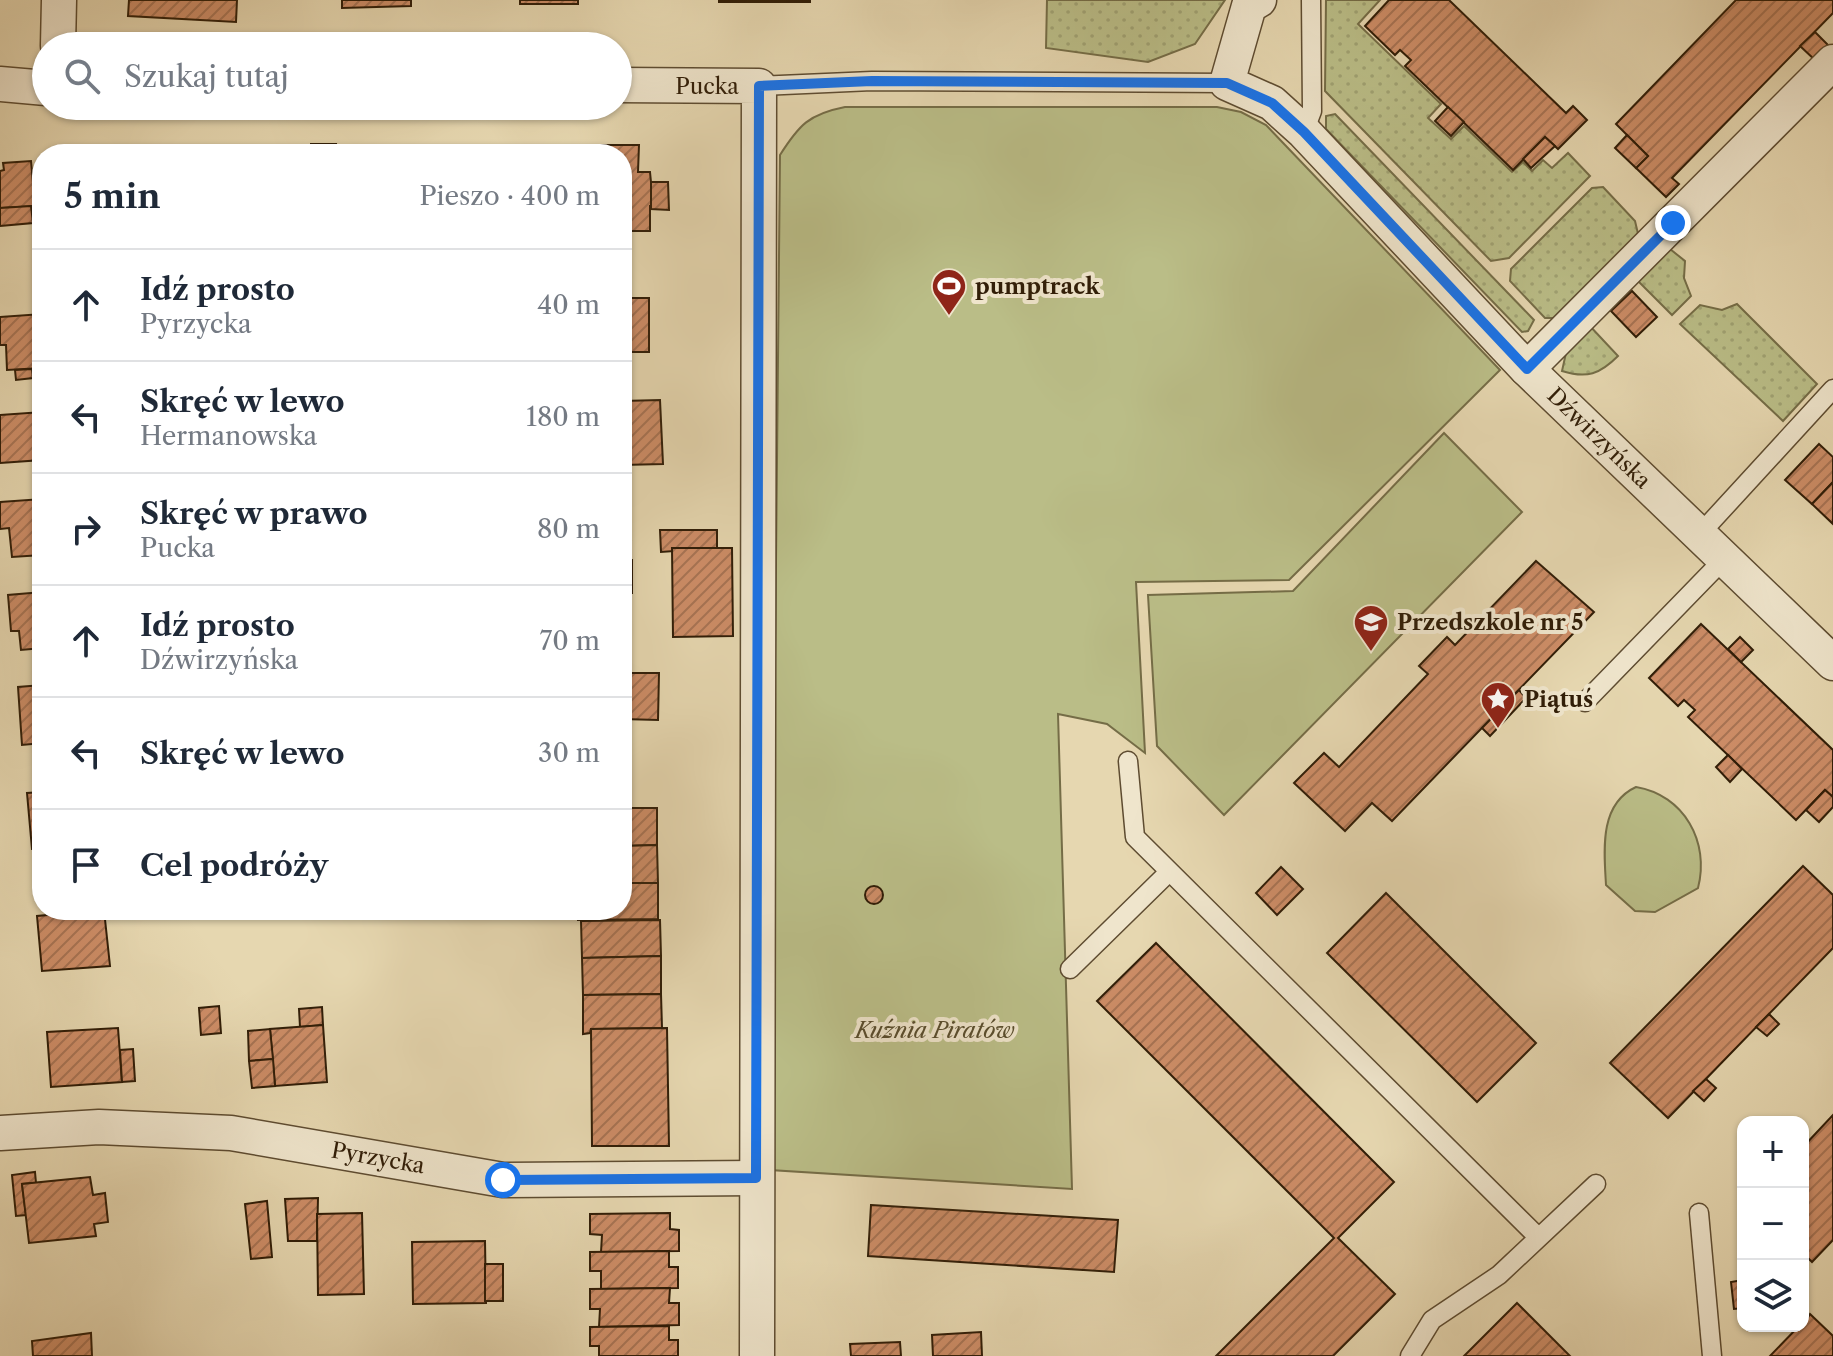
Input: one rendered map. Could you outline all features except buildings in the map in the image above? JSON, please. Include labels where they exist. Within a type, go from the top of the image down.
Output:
[{"type":"street","points":[[58,32],[59,0]]},
{"type":"street","points":[[1227,83],[1249,6],[1259,0]]},
{"type":"street","points":[[1527,369],[1833,62]]},
{"type":"street","name":"Dźwirzyńska","points":[[1227,83],[1272,103],[1304,132],[1527,369],[1833,663]]},
{"type":"street","points":[[0,84],[32,87]]},
{"type":"street","name":"Pucka","points":[[632,85],[759,86]]},
{"type":"street","points":[[757,1356],[759,86]]},
{"type":"street","name":"Pyrzycka","points":[[0,1133],[99,1127],[231,1133],[503,1180],[756,1178]]},
{"type":"lane","points":[[1304,132],[1312,111],[1311,0]]},
{"type":"lane","name":"Pucka","points":[[759,86],[901,81],[1227,83]]},
{"type":"lane","points":[[1699,535],[1833,389]]},
{"type":"lane","points":[[1585,702],[1724,559]]},
{"type":"lane","points":[[1128,761],[1135,837],[1537,1236]]},
{"type":"lane","points":[[1070,969],[1168,873]]},
{"type":"lane","points":[[1410,1356],[1432,1320],[1499,1275],[1537,1236],[1596,1184]]},
{"type":"lane","points":[[1699,1213],[1712,1356]]},
{"type":"green space","points":[[1047,0],[1225,0],[1195,44],[1148,62],[1046,48]]},
{"type":"green space","points":[[1326,0],[1380,0],[1358,24],[1441,104],[1428,118],[1451,139],[1464,126],[1512,172],[1523,162],[1532,171],[1543,160],[1552,168],[1568,153],[1590,176],[1509,258],[1491,261],[1325,91]]},
{"type":"green space","name":"Kuźnia Piratów","points":[[845,107],[1217,107],[1241,112],[1266,125],[1500,370],[1289,580],[1136,582],[1145,753],[1107,724],[1058,714],[1072,1189],[770,1170],[780,155],[806,122],[822,113]]},
{"type":"green space","points":[[1335,114],[1534,320],[1528,331],[1522,332],[1326,129],[1326,116]]},
{"type":"green space","points":[[1603,187],[1635,221],[1639,238],[1560,318],[1545,318],[1510,281],[1511,269],[1592,188]]},
{"type":"green space","points":[[1670,249],[1685,261],[1684,278],[1691,296],[1672,315],[1638,281]]},
{"type":"green space","points":[[1737,304],[1817,384],[1783,421],[1680,324],[1700,305],[1722,310]]},
{"type":"green space","points":[[1588,324],[1618,356],[1605,367],[1586,375],[1562,371],[1568,344]]},
{"type":"green space","points":[[1444,433],[1522,512],[1224,815],[1157,746],[1148,595],[1293,591]]},
{"type":"green space","points":[[1636,787],[1653,792],[1680,810],[1690,823],[1700,854],[1698,888],[1655,912],[1635,911],[1606,885],[1606,829],[1615,805]]},
{"type":"place","name":"pumptrack","points":[[949,317]]},
{"type":"place","name":"Przedszkole nr 5","points":[[1371,653]]},
{"type":"place","name":"Piątuś","points":[[1498,730]]},
{"type":"route","points":[[503,1180],[756,1178],[759,86],[872,81],[1227,83],[1272,103],[1304,132],[1527,369],[1673,223]]}]
